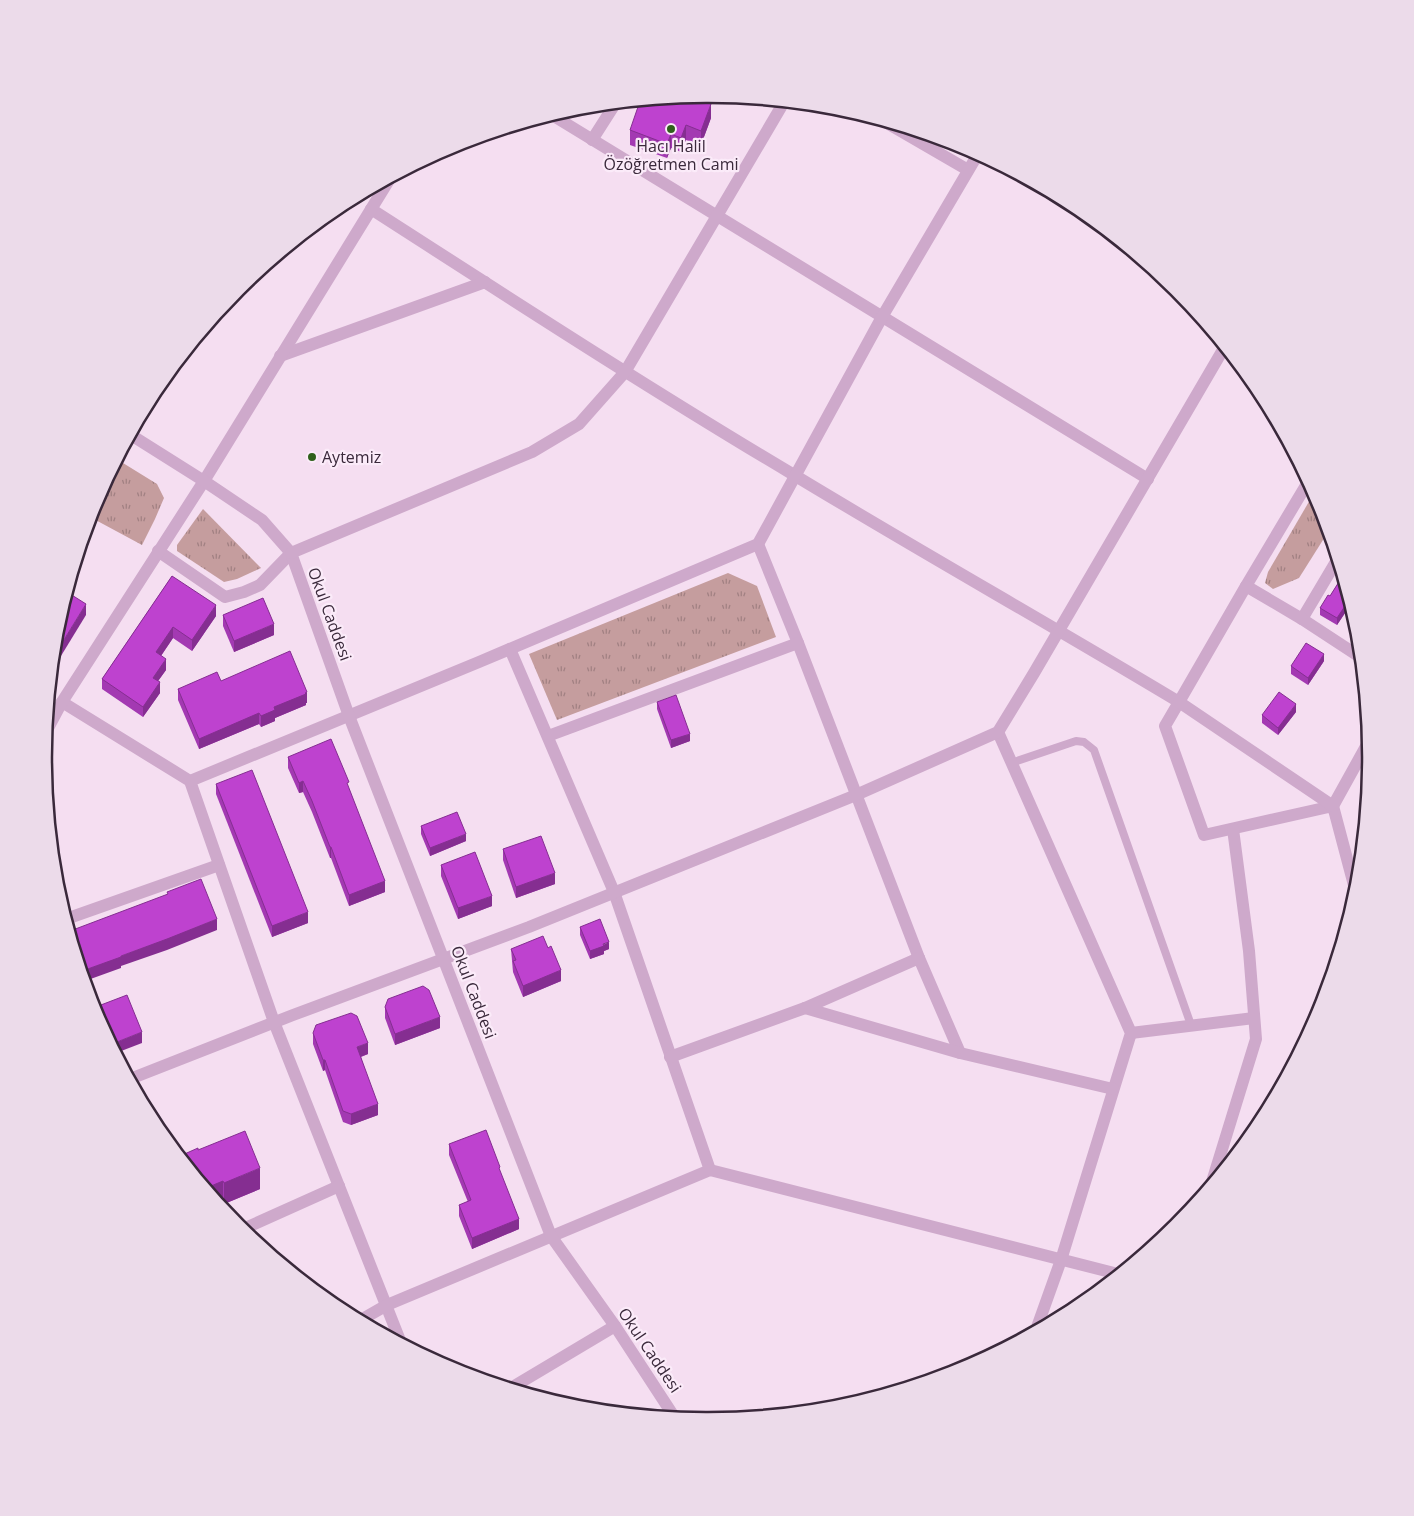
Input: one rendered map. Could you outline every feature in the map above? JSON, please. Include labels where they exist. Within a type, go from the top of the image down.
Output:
[{"type":"street","points":[[158,551],[224,597],[244,592],[260,585],[291,553],[532,452],[579,424],[625,372],[781,108]]},
{"type":"street","points":[[592,140],[611,111]]},
{"type":"street","points":[[561,120],[1148,479]]},
{"type":"street","points":[[909,136],[968,170]]},
{"type":"street","points":[[190,781],[758,544],[882,317],[974,161]]},
{"type":"street","points":[[54,717],[204,481],[383,189]]},
{"type":"street","points":[[371,209],[625,372],[794,475],[1060,630],[1179,702],[1333,806],[1351,876]]},
{"type":"street","points":[[280,356],[485,282]]},
{"type":"street","points":[[136,1077],[274,1022],[529,927],[856,795],[998,732],[1060,630],[1221,353]]},
{"type":"street","points":[[136,439],[262,520],[291,553]]},
{"type":"street","points":[[1303,490],[1164,726],[1204,836],[1333,806],[1362,754]]},
{"type":"street","points":[[758,544],[919,958],[960,1054]]},
{"type":"street","name":"Okul Caddesi","points":[[291,553],[349,716],[550,1236],[615,1326],[671,1411]]},
{"type":"street","points":[[1302,619],[1333,567]]},
{"type":"street","points":[[1246,586],[1353,652]]},
{"type":"street","points":[[548,736],[798,644]]},
{"type":"street","points":[[510,649],[614,892],[710,1170]]},
{"type":"street","points":[[62,702],[190,781],[274,1022],[398,1334]]},
{"type":"street","points":[[998,732],[1131,1033],[1061,1260],[1039,1322]]},
{"type":"street","points":[[1216,1168],[1256,1040],[1249,951],[1233,829]]},
{"type":"street","points":[[72,917],[219,865]]},
{"type":"street","points":[[670,1057],[805,1008],[919,958]]},
{"type":"street","points":[[805,1008],[960,1054],[1113,1089]]},
{"type":"street","points":[[1131,1033],[1254,1018]]},
{"type":"street","points":[[366,1317],[386,1305],[710,1170],[1111,1272]]},
{"type":"street","points":[[250,1226],[339,1186]]},
{"type":"street","points":[[518,1384],[615,1326]]},
{"type":"lane","points":[[1011,763],[1076,741],[1084,742],[1094,750],[1191,1025]]},
{"type":"green space","points":[[123,463],[157,484],[164,498],[142,545],[97,521]]},
{"type":"green space","points":[[1309,502],[1324,539],[1299,578],[1273,589],[1265,583],[1268,572]]},
{"type":"green space","points":[[203,509],[261,568],[237,579],[224,582],[177,551],[177,545]]},
{"type":"green space","points":[[728,573],[757,586],[776,637],[557,720],[529,654]]},
{"type":"building","points":[[711,104],[701,131],[686,125],[681,138],[671,134],[667,144],[630,130],[638,107]]},
{"type":"building","points":[[172,576],[216,605],[192,640],[173,627],[156,652],[166,659],[153,678],[160,682],[143,707],[102,679]]},
{"type":"building","points":[[1338,584],[1344,608],[1337,618],[1320,608],[1328,595],[1330,596]]},
{"type":"building","points":[[73,596],[86,604],[63,641]]},
{"type":"building","points":[[263,598],[274,624],[234,641],[223,615]]},
{"type":"building","points":[[1306,643],[1324,654],[1308,678],[1291,666]]},
{"type":"building","points":[[290,651],[307,692],[306,694],[274,707],[275,710],[261,716],[259,713],[199,739],[178,689],[217,672],[221,681]]},
{"type":"building","points":[[1279,692],[1296,704],[1278,728],[1262,715]]},
{"type":"building","points":[[676,695],[690,734],[671,740],[657,702]]},
{"type":"building","points":[[331,739],[349,782],[347,783],[385,881],[349,895],[312,801],[303,781],[299,783],[288,757]]},
{"type":"building","points":[[252,770],[308,912],[272,926],[216,784]]},
{"type":"building","points":[[457,812],[466,834],[430,848],[421,826]]},
{"type":"building","points":[[541,836],[555,873],[516,887],[503,849]]},
{"type":"building","points":[[475,852],[492,896],[458,908],[441,865]]},
{"type":"building","points":[[201,879],[217,919],[87,969],[76,929],[168,894],[167,892]]},
{"type":"building","points":[[600,919],[609,942],[590,951],[580,927]]},
{"type":"building","points":[[543,936],[548,948],[551,946],[561,970],[523,986],[513,961],[516,960],[511,949]]},
{"type":"building","points":[[423,986],[429,990],[440,1017],[395,1034],[385,1007],[388,999]]},
{"type":"building","points":[[127,995],[142,1032],[118,1042],[101,1005]]},
{"type":"building","points":[[351,1013],[357,1016],[368,1043],[357,1047],[378,1104],[351,1114],[343,1111],[325,1060],[323,1060],[313,1033],[316,1025]]},
{"type":"building","points":[[486,1130],[519,1219],[472,1238],[459,1205],[471,1200],[449,1144]]},
{"type":"building","points":[[245,1131],[260,1168],[224,1183],[223,1181],[212,1186],[186,1153],[198,1148],[198,1150]]},
{"type":"place","name":"Hacı Halil Özöğretmen Cami","points":[[671,129]]},
{"type":"place","name":"Aytemiz","points":[[312,457]]}]
